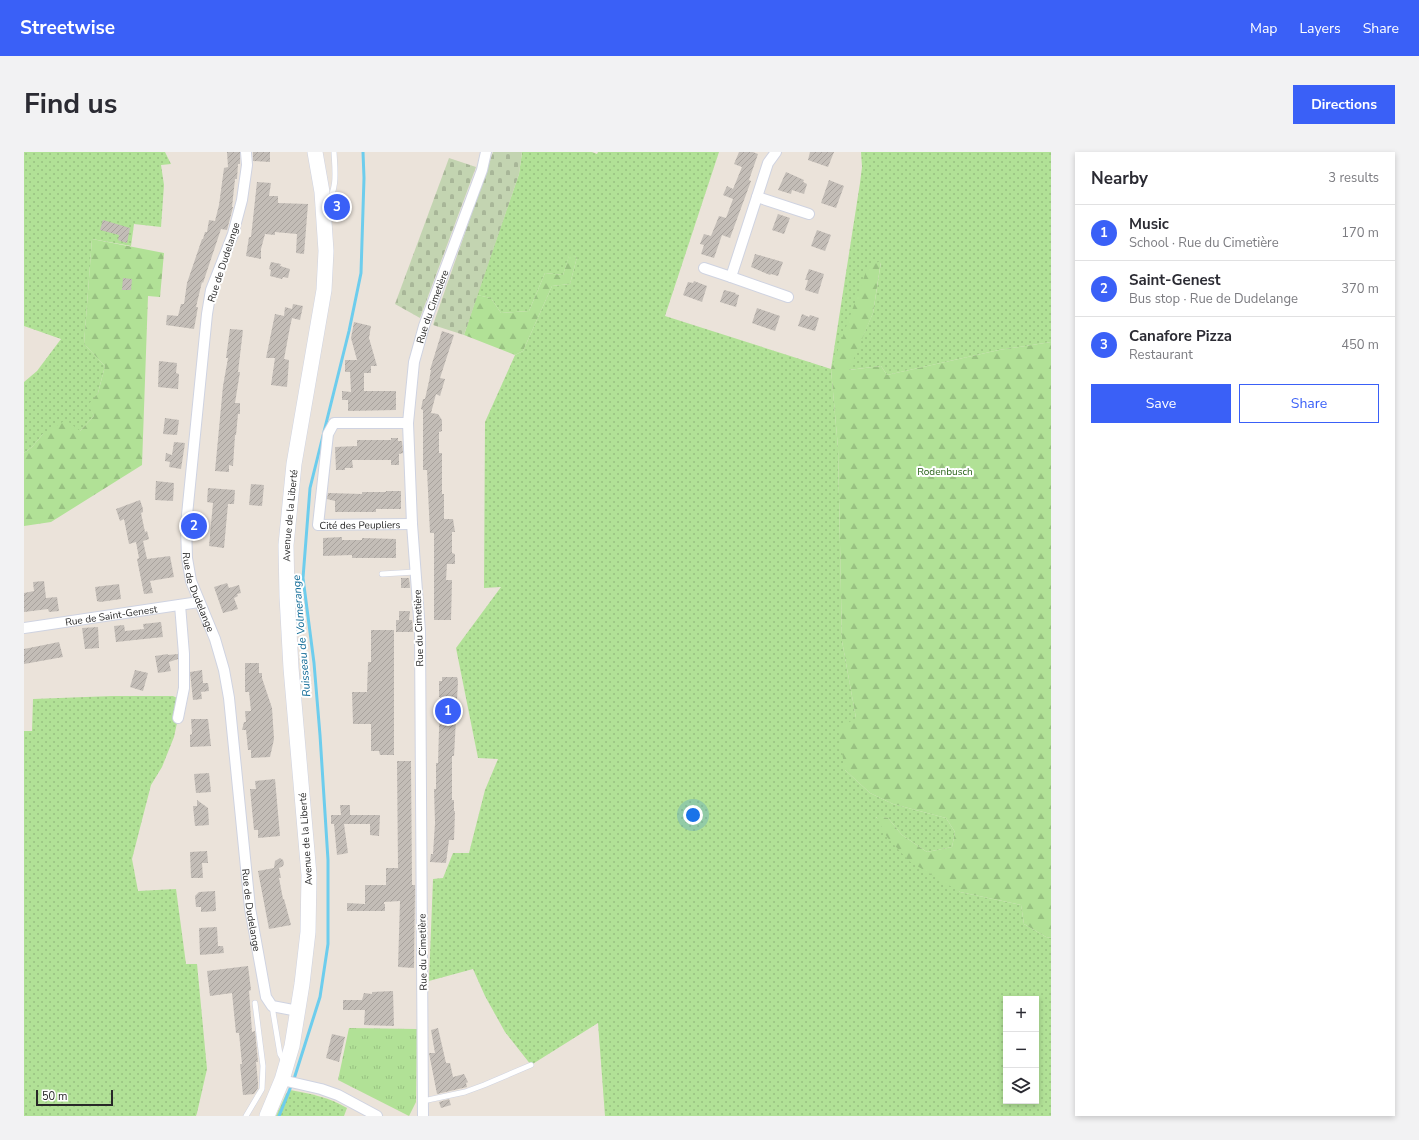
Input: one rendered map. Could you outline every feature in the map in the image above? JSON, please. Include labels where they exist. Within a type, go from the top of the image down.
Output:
[{"type":"main road","name":"Avenue de la Liberté","points":[[267,1116],[284,1073],[292,1046],[308,932],[309,875],[292,668],[287,596],[286,545],[294,464],[324,290],[326,251],[322,192],[315,152]]},
{"type":"street","name":"Rue de Dudelange","points":[[246,152],[247,165],[242,200],[233,234],[211,290],[207,314],[186,525],[188,565],[191,581],[215,639],[224,670],[229,698],[250,908],[266,997],[272,1006]]},
{"type":"street","name":"Rue du Cimetière","points":[[424,1116],[420,631],[412,524],[408,423],[414,362],[424,326],[482,170],[486,152]]},
{"type":"street","points":[[731,276],[768,163],[776,152]]},
{"type":"street","points":[[757,197],[809,214]]},
{"type":"street","points":[[704,268],[731,276],[788,297]]},
{"type":"street","name":"Cité des Peupliers","points":[[408,423],[334,422],[328,434],[318,525],[412,524]]},
{"type":"street","name":"Rue de Saint-Genest","points":[[24,628],[199,602]]},
{"type":"street","points":[[178,718],[184,688],[184,654],[180,605]]},
{"type":"street","points":[[272,1006],[298,1011]]},
{"type":"street","points":[[284,1073],[346,1098],[377,1116]]},
{"type":"lane","points":[[323,209],[331,198],[335,185],[334,152]]},
{"type":"lane","points":[[382,574],[415,572]]},
{"type":"lane","points":[[246,1116],[262,1089],[263,1066],[256,1003]]},
{"type":"lane","points":[[272,1006],[284,1073]]},
{"type":"lane","points":[[423,1101],[465,1092],[531,1065]]},
{"type":"green space","points":[[24,152],[165,152],[171,164],[161,165],[164,185],[161,227],[134,224],[131,246],[92,239],[84,344],[105,366],[98,393],[89,405],[94,416],[80,431],[43,434],[32,447],[24,453],[24,382],[37,371],[61,339],[24,326]]},
{"type":"green space","points":[[493,152],[522,152],[519,174],[464,335],[433,325]]},
{"type":"green space","points":[[522,152],[592,152],[597,154],[598,152],[719,152],[665,316],[831,369],[838,448],[842,641],[856,718],[845,770],[870,793],[893,804],[946,818],[955,832],[952,847],[927,852],[902,835],[888,818],[876,817],[960,892],[1021,905],[1024,924],[1046,937],[1051,938],[1051,1116],[605,1116],[598,1023],[531,1065],[505,1032],[485,996],[473,969],[429,981],[433,879],[443,878],[453,853],[469,853],[485,790],[498,759],[478,758],[456,648],[501,587],[484,588],[485,422],[515,355],[523,351],[552,286],[570,284],[577,257],[569,256],[563,275],[545,273],[529,311],[501,313],[491,298],[477,295],[519,174]]},
{"type":"green space","points":[[861,152],[1051,152],[1051,342],[999,350],[887,375],[881,366],[848,370],[873,313],[881,262],[831,369],[860,183],[862,167]]},
{"type":"green space","points":[[449,158],[476,167],[420,318],[395,304]]},
{"type":"green space","points":[[92,239],[164,253],[160,297],[148,296],[142,465],[51,522],[24,526],[24,453],[32,447],[43,434],[66,420],[80,431],[94,416],[88,405],[98,393],[105,366],[84,344]]},
{"type":"green space","points":[[569,255],[577,257],[570,284],[552,286],[523,351],[515,355],[464,335],[477,295],[491,298],[501,313],[529,311],[545,273],[563,275]]},
{"type":"green space","name":"Rodenbusch","points":[[881,261],[873,313],[849,370],[881,366],[887,375],[999,350],[1051,342],[1051,938],[1046,937],[1024,924],[1021,905],[960,892],[909,861],[887,837],[876,816],[888,818],[902,835],[927,852],[952,847],[955,832],[946,818],[893,804],[870,793],[845,770],[838,729],[856,718],[842,641],[838,448],[831,369],[868,266]]},
{"type":"green space","points":[[112,696],[173,696],[177,698],[178,718],[174,737],[162,767],[151,785],[132,859],[138,891],[176,889],[186,964],[197,964],[207,1069],[196,1116],[24,1116],[24,731],[32,731],[33,699]]},
{"type":"green space","points":[[349,1028],[417,1029],[416,1102],[409,1116],[338,1080]]},
{"type":"green space","points":[[290,1090],[320,1096],[340,1104],[347,1108],[344,1116],[276,1116],[286,1094]]},
{"type":"building","points":[[227,152],[240,152],[240,164],[238,164],[237,179],[235,179],[233,207],[227,230],[221,229],[203,283],[202,282],[196,307],[198,307],[194,329],[166,325],[167,315],[178,316],[181,304],[184,304],[187,283],[202,239],[205,232],[207,232],[209,220],[215,221],[219,205],[224,168],[228,167]]},
{"type":"building","points":[[253,152],[270,152],[270,162],[253,161]]},
{"type":"building","points":[[739,152],[753,152],[758,154],[749,180],[751,181],[730,238],[722,235],[714,258],[701,254],[704,245],[700,244],[704,234],[711,236],[719,216],[726,218],[733,199],[723,195],[727,186],[733,189],[742,167],[734,164]]},
{"type":"building","points":[[810,152],[834,152],[828,167],[808,160]]},
{"type":"building","points":[[786,172],[804,180],[803,182],[807,184],[804,194],[792,190],[791,194],[778,190]]},
{"type":"building","points":[[829,180],[844,186],[836,208],[821,203]]},
{"type":"building","points":[[257,182],[271,183],[269,196],[278,196],[278,203],[308,204],[304,254],[296,253],[297,234],[275,232],[275,235],[265,234],[261,249],[261,259],[246,256],[249,237],[251,237]]},
{"type":"building","points":[[778,214],[790,218],[784,234],[772,230]]},
{"type":"building","points":[[103,220],[130,228],[127,243],[118,240],[119,235],[100,230]]},
{"type":"building","points":[[817,230],[831,235],[825,251],[811,246]]},
{"type":"building","points":[[755,254],[783,262],[778,276],[770,275],[751,267]]},
{"type":"building","points":[[271,262],[281,264],[280,266],[290,269],[288,278],[283,277],[282,279],[270,276],[271,270],[269,269]]},
{"type":"building","points":[[809,269],[824,274],[818,294],[805,290],[808,280],[805,280]]},
{"type":"building","points":[[123,278],[132,279],[131,290],[122,290]]},
{"type":"building","points":[[694,281],[707,286],[702,302],[683,295],[688,282],[693,283]]},
{"type":"building","points":[[724,290],[739,295],[736,307],[720,302]]},
{"type":"building","points":[[293,304],[303,306],[300,320],[292,318],[290,327],[284,359],[289,360],[287,387],[271,385],[275,358],[266,358],[275,314],[284,316],[285,307],[292,309]]},
{"type":"building","points":[[757,308],[780,316],[775,331],[752,323]]},
{"type":"building","points":[[802,314],[809,317],[810,315],[819,318],[815,331],[798,326]]},
{"type":"building","points":[[354,322],[371,326],[369,338],[377,366],[371,366],[371,373],[364,373],[364,391],[396,391],[396,410],[348,411],[348,400],[342,400],[342,391],[351,392],[350,372],[345,372],[345,360],[357,360],[351,338]]},
{"type":"building","points":[[230,329],[243,330],[238,372],[240,372],[235,403],[240,403],[240,414],[238,414],[235,435],[233,466],[229,465],[229,472],[215,471]]},
{"type":"building","points":[[442,331],[454,335],[440,378],[445,379],[440,396],[436,394],[431,413],[438,414],[442,420],[442,431],[439,432],[439,453],[442,453],[442,494],[444,494],[444,519],[453,519],[455,532],[452,532],[452,553],[455,554],[455,564],[447,564],[446,580],[452,580],[451,620],[434,620],[434,533],[430,533],[427,470],[423,470],[423,410],[421,409],[423,399],[425,399],[430,370]]},
{"type":"building","points":[[159,361],[177,363],[176,373],[179,374],[178,389],[158,387]]},
{"type":"building","points":[[165,418],[179,420],[177,435],[163,434]]},
{"type":"building","points":[[391,438],[398,438],[398,441],[402,441],[403,453],[399,454],[399,465],[391,465],[391,460],[352,460],[353,468],[336,470],[335,447],[357,446],[357,440],[391,440]]},
{"type":"building","points":[[174,442],[185,443],[181,469],[169,467],[170,462],[165,461],[166,453],[172,455]]},
{"type":"building","points":[[156,481],[174,483],[173,501],[155,500]]},
{"type":"building","points":[[251,484],[264,485],[262,506],[249,505]]},
{"type":"building","points":[[208,488],[235,490],[234,504],[228,504],[224,548],[209,546],[213,503],[207,502]]},
{"type":"building","points":[[401,491],[401,509],[376,509],[376,512],[335,512],[335,501],[327,499],[328,493],[362,494],[362,492]]},
{"type":"building","points":[[140,500],[143,509],[143,512],[141,513],[145,532],[147,531],[149,539],[143,541],[147,559],[170,556],[174,577],[150,581],[153,593],[144,594],[137,559],[139,558],[136,542],[129,544],[124,519],[120,521],[116,509]]},
{"type":"building","points":[[342,537],[342,540],[362,540],[362,538],[396,539],[396,558],[352,558],[352,555],[323,556],[323,538]]},
{"type":"building","points":[[401,578],[409,578],[410,588],[401,588]]},
{"type":"building","points":[[44,581],[46,598],[57,597],[59,611],[49,612],[48,609],[24,612],[24,593],[34,591],[33,582]]},
{"type":"building","points":[[227,583],[229,588],[239,585],[241,593],[237,594],[238,596],[234,598],[238,609],[223,613],[214,587]]},
{"type":"building","points":[[119,584],[121,599],[100,602],[97,601],[95,587]]},
{"type":"building","points":[[399,611],[410,611],[409,620],[412,620],[413,632],[396,632],[396,620],[399,620]]},
{"type":"building","points":[[161,622],[163,637],[116,642],[114,626],[124,625],[125,631],[144,629],[143,624]]},
{"type":"building","points":[[98,627],[99,648],[85,649],[82,628]]},
{"type":"building","points":[[371,630],[394,630],[394,755],[380,755],[379,751],[371,751],[371,724],[353,724],[352,692],[367,692],[368,662],[371,662]]},
{"type":"building","points":[[59,642],[63,657],[24,664],[24,649]]},
{"type":"building","points":[[178,654],[178,659],[169,662],[171,671],[158,673],[155,656]]},
{"type":"building","points":[[245,663],[259,663],[259,673],[262,673],[262,678],[272,708],[274,739],[270,757],[251,758],[251,750],[248,750],[246,730],[242,730],[244,722],[246,722],[245,711],[251,711],[249,692],[245,692]]},
{"type":"building","points":[[135,670],[148,673],[143,691],[130,687]]},
{"type":"building","points":[[202,670],[203,683],[208,683],[209,691],[201,692],[202,699],[193,700],[190,672]]},
{"type":"building","points":[[442,677],[457,677],[458,681],[454,756],[452,756],[452,800],[454,800],[455,811],[454,840],[449,840],[446,863],[430,862],[431,854],[433,854],[435,823],[434,789],[436,789],[436,763],[438,763],[439,681],[442,681]]},
{"type":"building","points":[[191,719],[208,719],[211,746],[190,747],[190,735],[192,734]]},
{"type":"building","points":[[397,761],[411,761],[412,885],[415,885],[414,968],[398,967],[400,901],[384,902],[385,911],[347,911],[347,903],[365,904],[365,885],[386,885],[386,868],[398,868]]},
{"type":"building","points":[[209,773],[211,792],[196,793],[194,774]]},
{"type":"building","points":[[275,779],[280,836],[258,838],[258,830],[254,830],[250,789],[256,789],[255,781]]},
{"type":"building","points":[[197,800],[208,808],[209,825],[195,826],[193,806],[197,806]]},
{"type":"building","points":[[340,805],[350,805],[350,815],[380,815],[379,836],[370,835],[370,824],[344,824],[348,853],[337,855],[334,824],[331,824],[331,815],[341,815]]},
{"type":"building","points":[[207,851],[208,863],[202,863],[203,878],[191,878],[190,852]]},
{"type":"building","points":[[280,858],[284,863],[283,866],[279,868],[281,878],[279,878],[283,899],[291,925],[269,929],[258,871],[274,868],[275,861]]},
{"type":"building","points":[[215,891],[216,911],[201,912],[201,907],[196,907],[195,896],[199,892]]},
{"type":"building","points":[[217,927],[218,946],[223,946],[224,953],[200,955],[199,928]]},
{"type":"building","points":[[248,966],[251,990],[249,991],[252,1032],[255,1031],[258,1062],[256,1062],[258,1088],[254,1094],[243,1095],[239,1033],[236,1033],[232,993],[210,996],[207,971]]},
{"type":"building","points":[[393,991],[394,1026],[364,1025],[365,1010],[343,1010],[343,1000],[362,1000],[364,993],[372,994],[372,992]]},
{"type":"building","points":[[438,1028],[446,1063],[450,1063],[453,1077],[464,1074],[468,1082],[466,1083],[467,1087],[437,1094],[429,1053],[435,1053],[431,1030]]},
{"type":"building","points":[[332,1034],[345,1037],[339,1062],[326,1058]]},
{"type":"building","points":[[449,1099],[451,1105],[441,1108],[439,1102]]},
{"type":"waterway","name":"Ruisseau de Volmerange","points":[[279,1116],[294,1079],[320,997],[328,944],[328,860],[320,735],[314,663],[303,578],[310,488],[349,331],[361,273],[364,178],[363,152]]},
{"type":"place","name":"Canafore Pizza","points":[[337,207]]},
{"type":"place","name":"Saint-Genest","points":[[194,526]]},
{"type":"place","name":"Music","points":[[448,711]]}]
